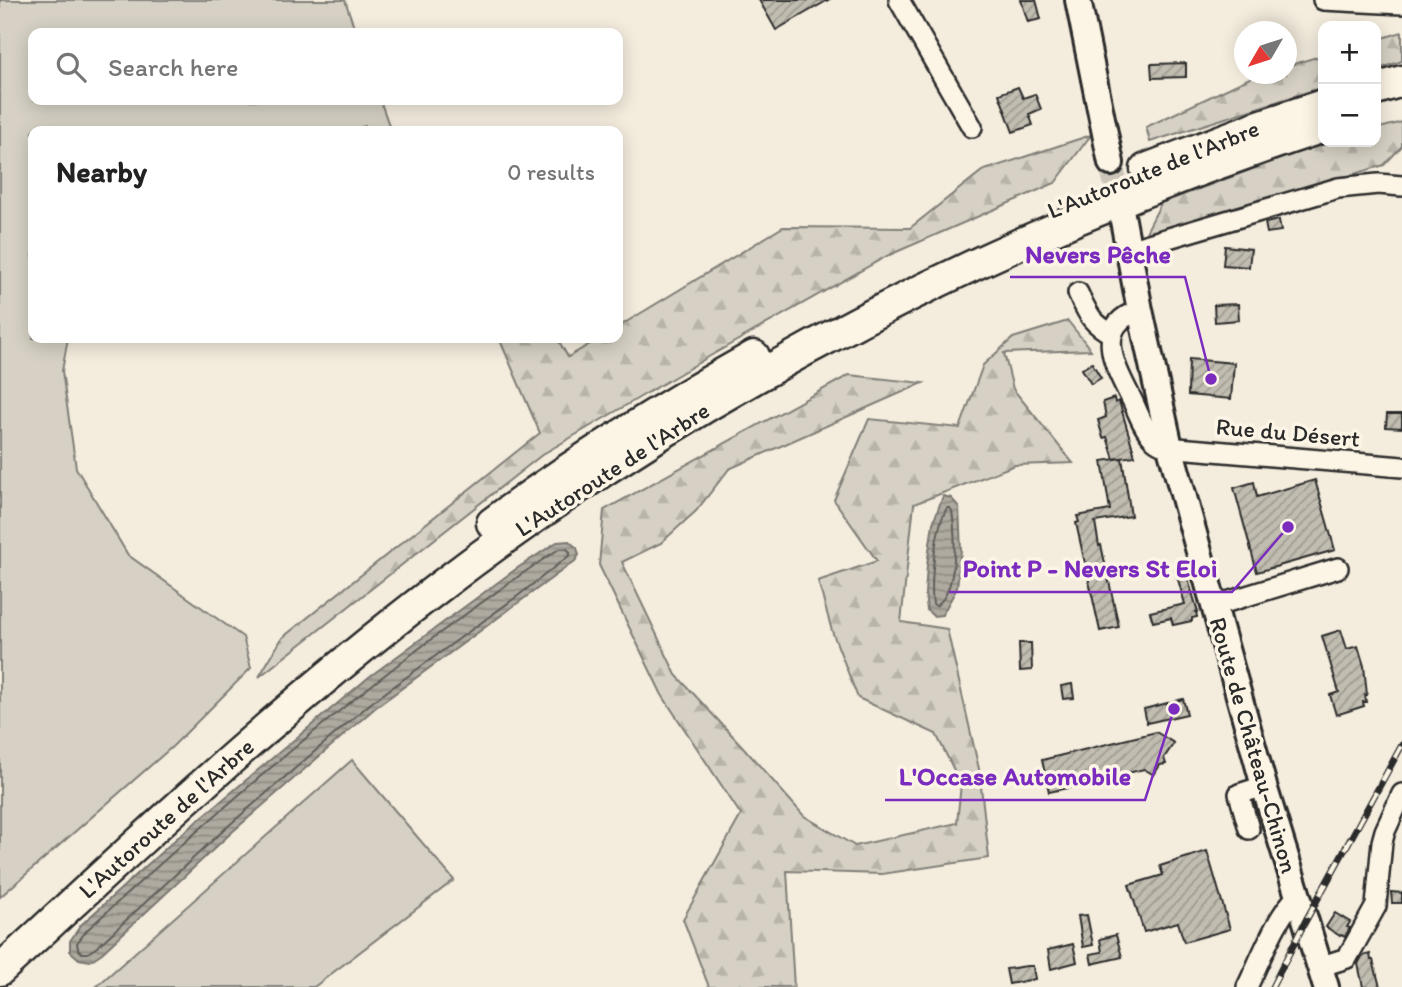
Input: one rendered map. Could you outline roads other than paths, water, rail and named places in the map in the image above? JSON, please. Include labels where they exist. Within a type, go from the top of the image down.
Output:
[{"type":"highway","points":[[1381,87],[1402,81]]},
{"type":"highway","points":[[1381,109],[1402,103]]},
{"type":"highway","name":"L'Autoroute de l'Arbre","points":[[0,944],[219,743],[316,659],[533,493],[641,421],[799,331],[1001,232],[1192,150],[1318,107]]},
{"type":"highway","name":"L'Autoroute de l'Arbre","points":[[0,970],[300,698],[439,586],[546,509],[650,441],[752,380],[873,314],[995,255],[1144,191],[1318,129]]},
{"type":"main road","points":[[1079,0],[1111,163]]},
{"type":"main road","name":"Route de Château-Chinon","points":[[1122,215],[1170,447],[1264,786],[1322,977]]},
{"type":"street","points":[[899,0],[972,127]]},
{"type":"street","points":[[1323,0],[1402,4]]},
{"type":"street","points":[[1128,250],[1338,188],[1378,184],[1402,186]]},
{"type":"street","points":[[1077,293],[1098,326],[1112,334]]},
{"type":"street","points":[[1140,310],[1119,321],[1112,334],[1111,350],[1115,365],[1148,432],[1159,443],[1170,447]]},
{"type":"street","name":"Rue du Désert","points":[[1170,447],[1402,467]]},
{"type":"street","points":[[1213,606],[1338,568]]},
{"type":"street","points":[[1249,829],[1239,794],[1264,786]]},
{"type":"street","points":[[1322,977],[1347,958],[1376,906],[1382,842],[1402,795]]},
{"type":"street","points":[[1247,987],[1271,936],[1297,897]]},
{"type":"water","points":[[943,496],[951,498],[959,507],[961,550],[957,588],[942,615],[933,616],[927,610],[925,594],[927,565],[933,523]]},
{"type":"water","points":[[569,541],[577,548],[579,555],[575,561],[375,708],[231,833],[102,953],[90,961],[79,959],[70,951],[70,941],[81,925],[177,838],[369,677],[516,569],[557,542]]},
{"type":"tunnel","points":[[1111,163],[1122,215]]},
{"type":"railway","points":[[1272,987],[1402,745]]},
{"type":"place","name":"Nevers Pêche","points":[[1211,379]]},
{"type":"place","name":"Point P - Nevers St Eloi","points":[[1288,527]]},
{"type":"place","name":"L'Occase Automobile","points":[[1174,709]]}]
